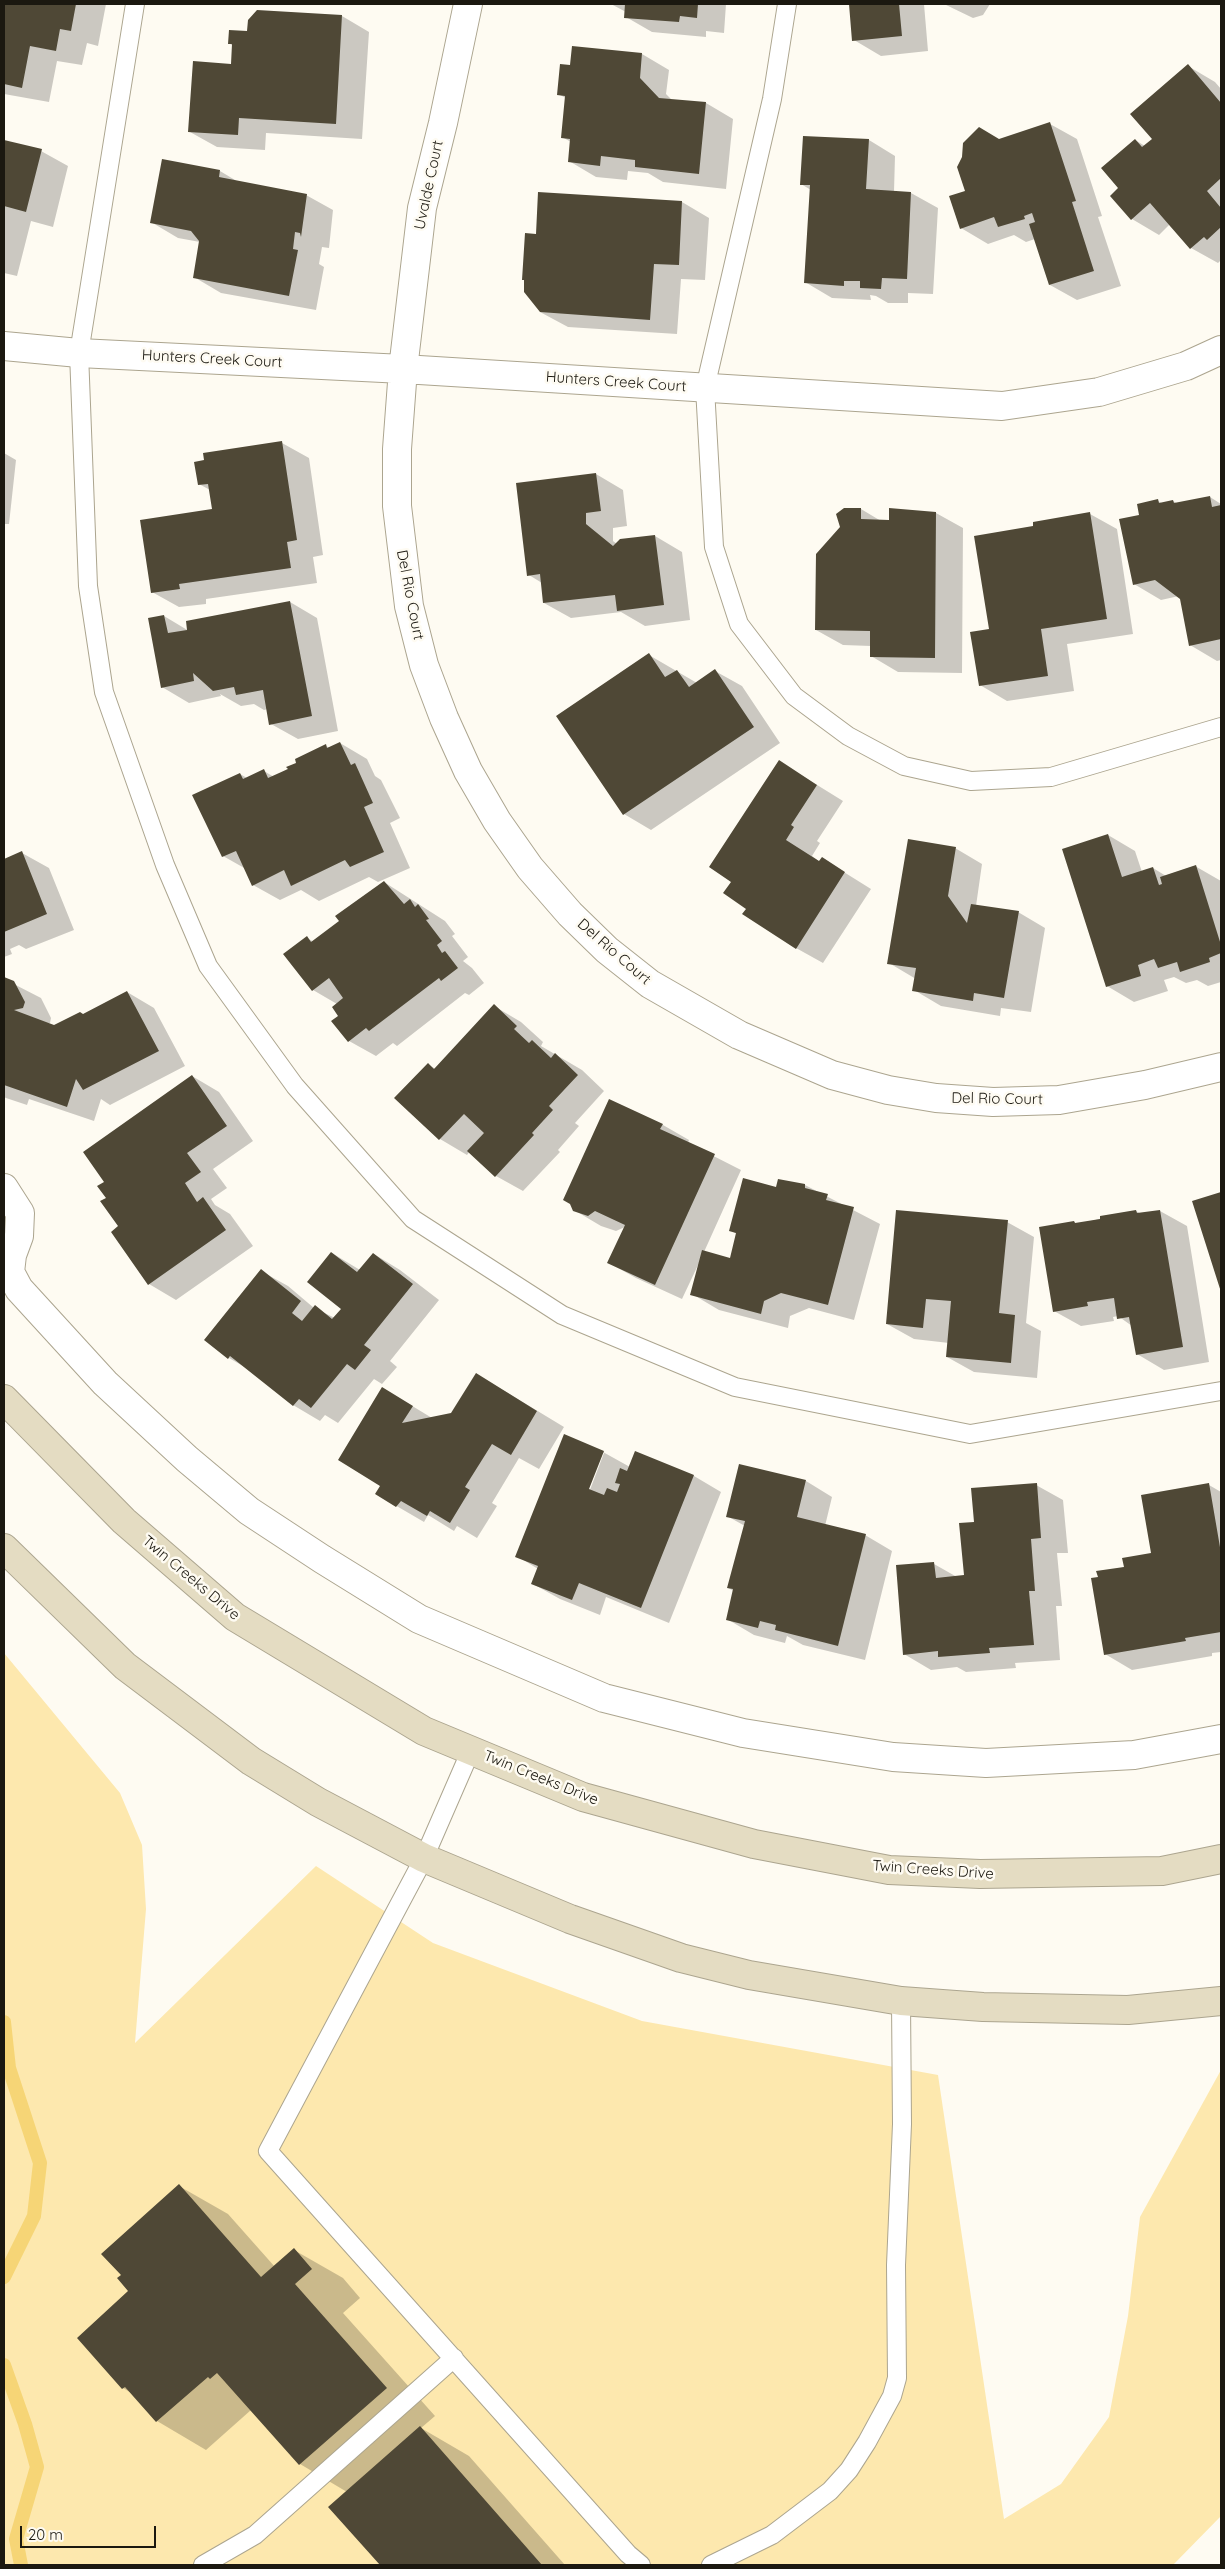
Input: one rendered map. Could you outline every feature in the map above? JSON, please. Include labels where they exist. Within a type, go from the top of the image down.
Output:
[{"type":"street","name":"Uvalde Court","points":[[403,369],[422,208],[443,123],[468,4]]},
{"type":"street","name":"Hunters Creek Court","points":[[4,346],[79,353],[403,369],[1002,406],[1099,392],[1186,366],[1221,350]]},
{"type":"street","name":"Del Rio Court","points":[[403,369],[397,449],[397,506],[409,606],[424,665],[444,718],[468,771],[497,821],[530,868],[570,914],[607,950],[650,984],[739,1036],[832,1076],[888,1090],[936,1098],[993,1102],[1059,1100],[1146,1085],[1221,1067]]},
{"type":"street","points":[[4,1188],[20,1213],[19,1236],[12,1255],[10,1272],[14,1280],[19,1289],[45,1320],[99,1376],[187,1459],[249,1511],[322,1559],[419,1618],[604,1698],[743,1733],[893,1757],[986,1763],[1134,1755],[1221,1739]]},
{"type":"street","name":"Twin Creeks Drive","points":[[4,1399],[124,1521],[235,1617],[424,1731],[583,1797],[754,1844],[889,1870],[980,1874],[1162,1871],[1221,1859]]},
{"type":"street","points":[[4,1548],[125,1666],[251,1761],[318,1802],[424,1858],[570,1919],[681,1958],[749,1975],[901,2001],[984,2007],[1128,2010],[1221,2001]]},
{"type":"lane","points":[[135,4],[79,353],[88,586],[104,692],[165,865],[208,966],[295,1086],[413,1219],[562,1315],[735,1387],[970,1434],[1221,1391]]},
{"type":"lane","points":[[787,4],[772,98],[705,388],[714,547],[740,624],[794,696],[848,736],[904,766],[971,781],[1051,777],[1221,727]]},
{"type":"lane","points":[[471,1750],[424,1858],[268,2151],[628,2554],[641,2565]]},
{"type":"lane","points":[[711,2565],[772,2536],[830,2491],[858,2456],[892,2396],[897,2378],[896,2265],[902,2124],[901,2001]]},
{"type":"lane","points":[[203,2565],[254,2535],[454,2358]]},
{"type":"shaded area","points":[[4,1653],[120,1793],[142,1845],[146,1909],[135,2043],[316,1866],[433,1943],[642,2021],[938,2075],[1004,2519],[1061,2484],[1109,2417],[1128,2316],[1140,2217],[1221,2070],[1221,2516],[1173,2565],[4,2565]]},
{"type":"building","points":[[4,4],[76,4],[71,31],[60,29],[56,51],[30,46],[22,88],[4,84]]},
{"type":"building","points":[[625,4],[698,4],[697,18],[680,16],[679,22],[624,18]]},
{"type":"building","points":[[849,4],[899,4],[902,36],[852,41]]},
{"type":"building","points":[[257,10],[342,15],[336,124],[239,118],[238,135],[188,132],[193,61],[231,64],[232,44],[228,44],[229,30],[247,31],[248,20]]},
{"type":"building","points":[[572,46],[642,53],[640,78],[659,98],[706,102],[699,174],[635,167],[635,160],[601,156],[600,166],[568,162],[570,139],[561,138],[565,96],[557,95],[560,64],[570,65]]},
{"type":"building","points":[[1188,64],[1221,103],[1221,181],[1220,179],[1207,191],[1221,208],[1221,227],[1207,240],[1204,237],[1190,249],[1150,203],[1131,220],[1110,196],[1118,188],[1101,168],[1135,139],[1142,147],[1152,139],[1130,114]]},
{"type":"building","points":[[1050,122],[1076,201],[1072,202],[1094,271],[1049,285],[1029,224],[1035,222],[1032,213],[1024,216],[1025,219],[998,227],[994,217],[960,229],[949,196],[965,191],[957,167],[962,157],[963,143],[979,127],[999,139]]},
{"type":"building","points":[[803,136],[869,139],[866,189],[911,192],[907,279],[882,278],[881,289],[860,288],[860,281],[844,281],[844,286],[804,283],[810,185],[800,185]]},
{"type":"building","points":[[4,140],[42,149],[26,212],[4,206]]},
{"type":"building","points":[[162,159],[220,170],[219,177],[307,194],[301,237],[300,233],[295,232],[293,249],[298,250],[289,296],[193,278],[199,241],[191,231],[150,223]]},
{"type":"building","points":[[538,192],[682,201],[679,265],[654,264],[650,320],[540,312],[524,292],[524,280],[522,280],[525,233],[536,234]]},
{"type":"building","points":[[282,441],[297,540],[287,542],[291,568],[179,584],[180,589],[151,593],[140,520],[212,509],[208,484],[198,485],[194,462],[204,460],[203,453]]},
{"type":"building","points":[[596,473],[601,511],[586,513],[586,524],[613,546],[620,539],[655,535],[664,605],[617,611],[615,595],[543,603],[540,574],[527,576],[516,483]]},
{"type":"building","points":[[1210,496],[1212,507],[1221,505],[1221,639],[1189,646],[1180,599],[1155,580],[1133,585],[1119,519],[1139,515],[1137,504],[1158,499],[1159,503],[1173,500],[1174,503]]},
{"type":"building","points":[[844,508],[861,508],[861,519],[889,520],[889,508],[936,512],[935,658],[870,657],[870,631],[815,630],[816,554],[840,527],[836,514]]},
{"type":"building","points":[[1090,512],[1107,619],[1041,629],[1048,676],[979,686],[970,632],[989,629],[974,536],[1033,526],[1033,522]]},
{"type":"building","points":[[290,601],[312,716],[269,725],[263,690],[236,695],[234,687],[213,691],[193,673],[194,681],[161,688],[148,618],[164,615],[168,633],[187,630],[186,621]]},
{"type":"building","points":[[649,653],[665,677],[677,670],[689,687],[715,669],[754,727],[623,815],[556,716]]},
{"type":"building","points":[[340,742],[351,765],[355,763],[373,803],[364,807],[384,852],[350,867],[345,860],[291,886],[284,870],[252,886],[236,851],[222,857],[192,795],[240,773],[243,779],[264,769],[268,778],[288,769],[286,767],[296,763],[295,759],[326,744],[327,748]]},
{"type":"building","points":[[779,760],[817,785],[791,825],[794,827],[786,840],[819,861],[822,857],[845,872],[796,949],[742,914],[746,909],[723,893],[731,882],[709,867]]},
{"type":"building","points":[[1108,834],[1122,877],[1153,867],[1159,885],[1162,884],[1160,877],[1196,865],[1221,945],[1221,953],[1209,958],[1210,962],[1180,972],[1177,962],[1158,968],[1154,959],[1138,965],[1141,976],[1106,987],[1062,849]]},
{"type":"building","points":[[908,839],[956,847],[948,896],[967,923],[971,904],[1019,911],[1004,998],[974,993],[973,1001],[912,991],[916,968],[887,964]]},
{"type":"building","points":[[22,851],[47,914],[4,932],[4,859]]},
{"type":"building","points":[[384,881],[404,904],[410,899],[415,907],[418,904],[429,919],[426,920],[442,941],[437,945],[442,953],[445,951],[458,968],[441,981],[439,978],[369,1031],[366,1028],[348,1042],[331,1021],[338,1016],[332,1007],[343,998],[329,978],[312,991],[283,954],[307,936],[311,942],[339,921],[335,916]]},
{"type":"building","points":[[4,977],[14,981],[25,1002],[23,1008],[14,1010],[54,1025],[80,1012],[83,1014],[127,991],[159,1051],[83,1090],[76,1079],[67,1107],[4,1085]]},
{"type":"building","points":[[494,1004],[517,1026],[514,1029],[529,1043],[532,1040],[551,1058],[555,1053],[578,1075],[549,1106],[553,1110],[532,1133],[534,1135],[495,1177],[467,1151],[484,1133],[464,1114],[439,1140],[394,1098],[428,1063],[434,1069]]},
{"type":"building","points":[[192,1075],[227,1126],[187,1153],[201,1172],[185,1183],[197,1202],[203,1197],[226,1230],[148,1285],[111,1232],[118,1226],[100,1201],[106,1198],[97,1186],[104,1182],[83,1152]]},
{"type":"building","points":[[609,1099],[663,1124],[660,1129],[715,1154],[655,1285],[607,1263],[625,1225],[595,1211],[588,1216],[573,1211],[570,1204],[563,1200]]},
{"type":"building","points":[[743,1178],[776,1187],[778,1179],[805,1184],[805,1188],[828,1194],[826,1200],[854,1207],[828,1305],[781,1293],[764,1301],[761,1314],[690,1295],[702,1250],[730,1258],[736,1233],[729,1231]]},
{"type":"building","points":[[1221,1192],[1221,1292],[1192,1201]]},
{"type":"building","points":[[896,1210],[1008,1220],[999,1313],[1015,1315],[1011,1363],[946,1357],[951,1301],[926,1299],[923,1328],[886,1324]]},
{"type":"building","points":[[1136,1210],[1137,1213],[1160,1210],[1183,1347],[1136,1355],[1129,1317],[1117,1319],[1114,1298],[1087,1302],[1088,1306],[1053,1312],[1039,1227],[1100,1219],[1100,1216]]},
{"type":"building","points":[[331,1252],[357,1272],[373,1253],[413,1284],[364,1345],[371,1350],[355,1370],[347,1364],[311,1408],[299,1399],[293,1406],[230,1356],[228,1359],[204,1340],[261,1269],[301,1301],[292,1313],[302,1321],[315,1305],[332,1319],[341,1309],[307,1282]]},
{"type":"building","points":[[476,1373],[537,1411],[511,1455],[492,1444],[465,1487],[470,1490],[450,1523],[430,1511],[427,1516],[401,1501],[396,1507],[375,1494],[380,1486],[338,1460],[382,1387],[413,1406],[402,1423],[451,1413]]},
{"type":"building","points":[[564,1434],[604,1451],[589,1489],[604,1495],[607,1488],[617,1492],[620,1484],[615,1483],[620,1468],[627,1471],[635,1451],[694,1475],[641,1608],[579,1583],[572,1600],[531,1584],[538,1566],[515,1557]]},
{"type":"building","points":[[739,1464],[806,1480],[797,1517],[866,1534],[838,1646],[775,1630],[776,1625],[760,1621],[758,1628],[726,1620],[733,1589],[727,1588],[745,1521],[726,1517]]},
{"type":"building","points":[[1037,1483],[1041,1538],[1031,1539],[1035,1591],[1029,1591],[1034,1645],[989,1648],[990,1653],[938,1657],[938,1651],[903,1655],[896,1565],[934,1562],[936,1578],[964,1575],[959,1523],[974,1522],[971,1488]]},
{"type":"building","points":[[1209,1483],[1221,1553],[1221,1632],[1185,1638],[1186,1641],[1104,1655],[1091,1578],[1098,1577],[1096,1571],[1124,1567],[1122,1558],[1151,1553],[1141,1495]]},
{"type":"building","points":[[179,2184],[261,2277],[294,2248],[312,2269],[295,2284],[387,2388],[299,2465],[217,2373],[210,2379],[208,2377],[156,2422],[125,2387],[122,2389],[77,2338],[128,2291],[117,2278],[121,2275],[101,2254]]},
{"type":"building","points":[[420,2426],[542,2565],[380,2565],[328,2507]]},
{"type":"waterway","points":[[4,2022],[9,2068],[40,2163],[34,2216],[4,2277]]},
{"type":"waterway","points":[[4,2365],[25,2424],[37,2467],[16,2539],[21,2565]]}]
